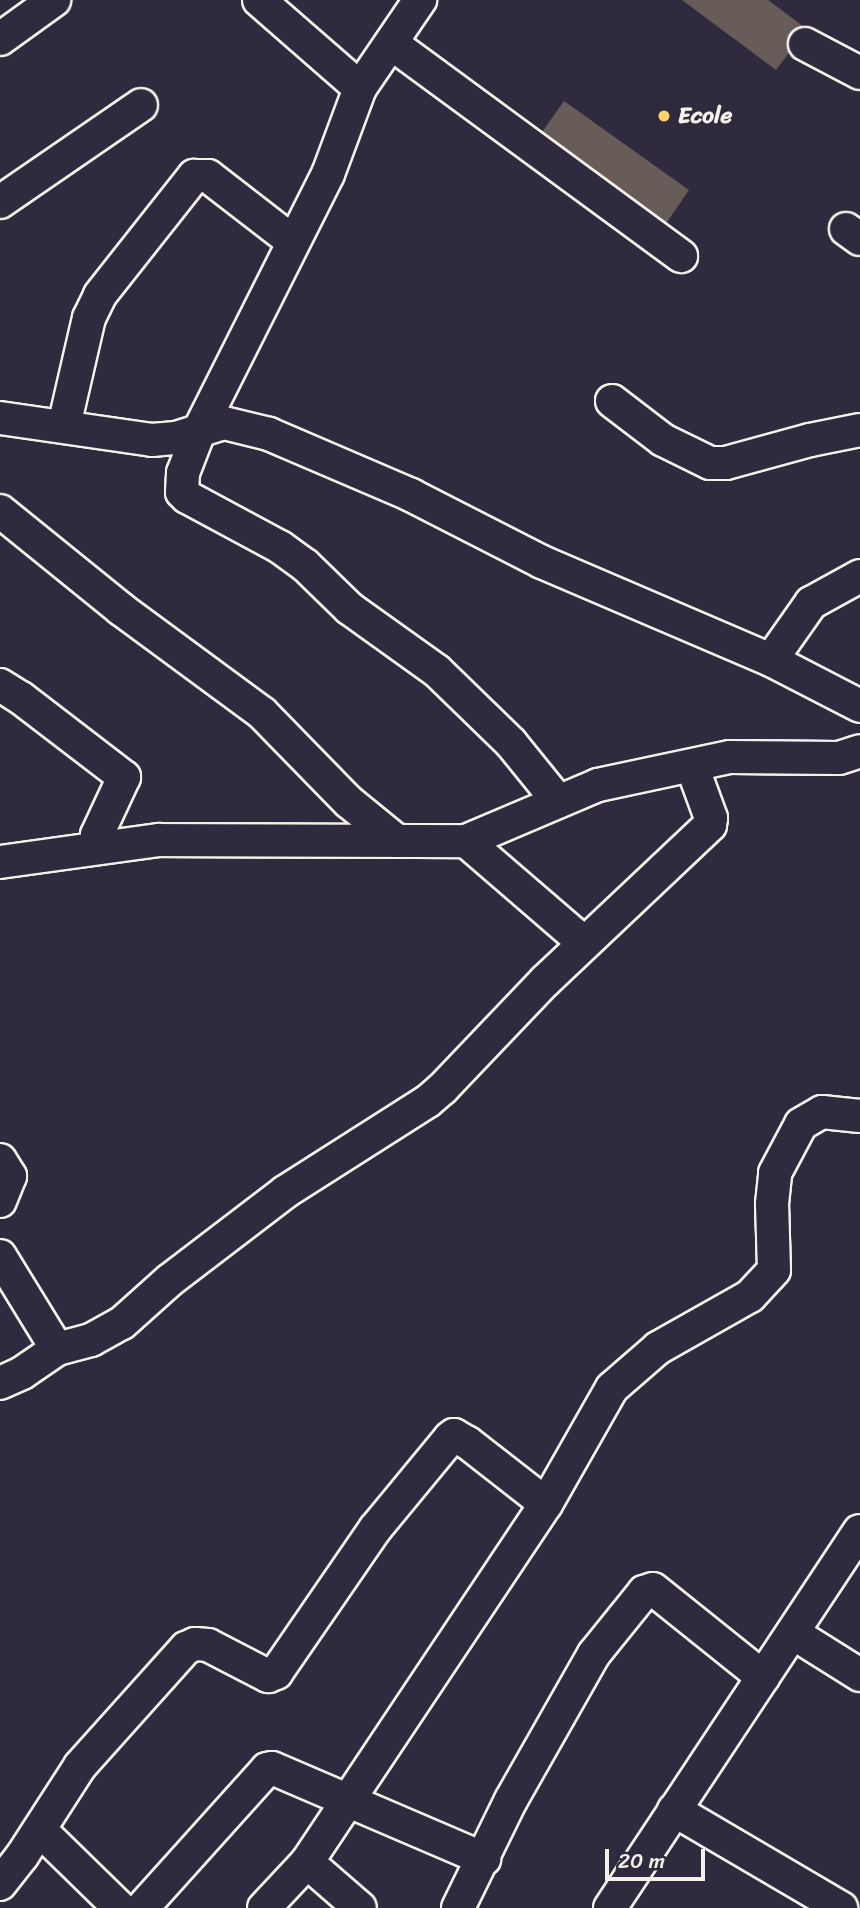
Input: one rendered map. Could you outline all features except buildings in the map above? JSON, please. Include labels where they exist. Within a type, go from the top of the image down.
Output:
[{"type":"street","points":[[0,39],[54,0]]},
{"type":"street","points":[[259,0],[360,89]]},
{"type":"street","points":[[420,0],[360,89],[328,174],[292,241],[200,429],[183,473],[182,492],[280,547],[305,565],[349,608],[438,671],[511,743],[558,801]]},
{"type":"street","points":[[391,43],[681,256]]},
{"type":"street","points":[[805,44],[860,73]]},
{"type":"street","points":[[0,202],[141,105]]},
{"type":"street","points":[[64,426],[89,318],[100,295],[194,176],[208,176],[292,241]]},
{"type":"street","points":[[612,401],[663,440],[710,463],[726,463],[810,440],[860,430]]},
{"type":"street","points":[[0,418],[152,440],[176,438],[224,423],[269,433],[411,495],[542,562],[771,660],[860,706]]},
{"type":"street","points":[[0,511],[121,609],[262,713],[349,802],[397,841]]},
{"type":"street","points":[[771,660],[811,603],[860,576]]},
{"type":"street","points":[[0,685],[22,698],[124,777],[97,835],[98,848]]},
{"type":"street","points":[[9,854],[98,848],[159,840],[466,841],[598,785],[730,757],[839,758],[860,751]]},
{"type":"street","points":[[0,1383],[57,1349],[91,1340],[121,1323],[170,1280],[285,1192],[428,1101],[584,943],[710,825],[692,766]]},
{"type":"street","points":[[466,841],[584,943]]},
{"type":"street","points":[[264,1908],[306,1862],[546,1504],[612,1388],[658,1348],[750,1296],[774,1270],[772,1204],[775,1173],[801,1124],[822,1112],[860,1116]]},
{"type":"street","points":[[0,1160],[9,1176],[0,1201]]},
{"type":"street","points":[[0,1256],[57,1349]]},
{"type":"street","points":[[0,1884],[40,1830],[80,1766],[186,1648],[195,1644],[208,1645],[268,1676],[276,1673],[375,1529],[454,1435],[546,1504]]},
{"type":"street","points":[[610,1908],[860,1531]]},
{"type":"street","points":[[458,1908],[511,1800],[594,1654],[649,1588],[763,1677]]},
{"type":"street","points":[[793,1633],[860,1675]]},
{"type":"street","points":[[142,1908],[267,1769],[272,1768],[345,1802],[484,1859]]},
{"type":"street","points":[[674,1810],[841,1908]]},
{"type":"street","points":[[40,1830],[121,1908]]},
{"type":"street","points":[[306,1862],[360,1908]]},
{"type":"place","name":"Ecole","points":[[664,116]]}]
